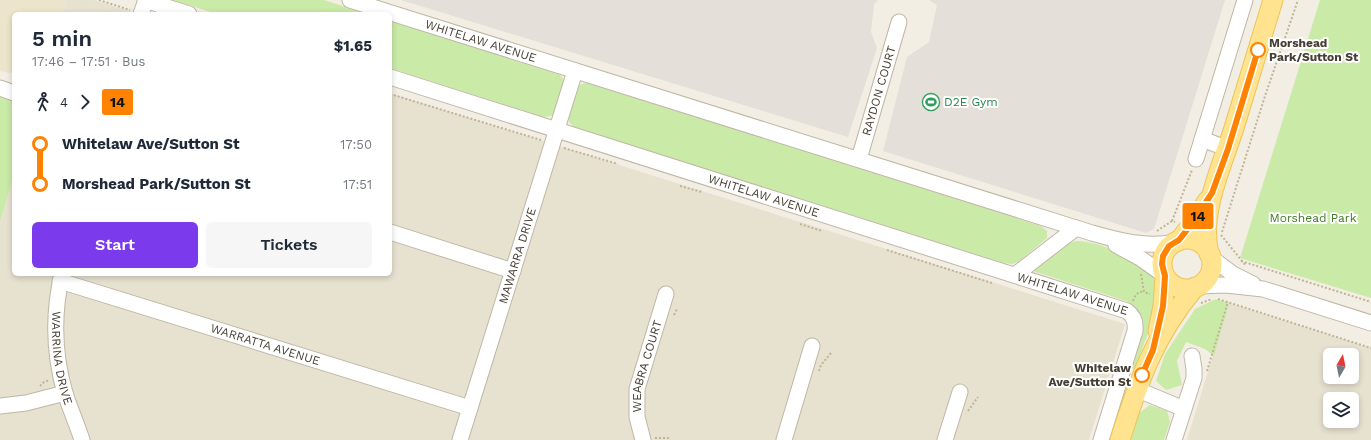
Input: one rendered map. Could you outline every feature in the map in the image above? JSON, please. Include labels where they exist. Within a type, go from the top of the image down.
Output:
[{"type":"main road","points":[[1153,350],[1163,306],[1165,276],[1162,264],[1163,256],[1169,246],[1177,241],[1197,217],[1212,193],[1228,149],[1274,0]]},
{"type":"main road","points":[[1165,276],[1172,284],[1186,289],[1196,286],[1205,280],[1209,275],[1211,266],[1207,232],[1212,193]]},
{"type":"main road","points":[[1177,241],[1191,240],[1198,242],[1205,247],[1210,255]]},
{"type":"main road","points":[[1120,440],[1136,389],[1153,350],[1173,316],[1196,286]]},
{"type":"street","name":"WHITELAW AVENUE","points":[[350,0],[374,4],[575,71],[1092,233],[1121,241],[1144,244],[1162,244],[1177,241]]},
{"type":"street","points":[[1196,159],[1245,0]]},
{"type":"street","points":[[144,6],[178,12]]},
{"type":"street","name":"RAYDON COURT","points":[[858,159],[899,22]]},
{"type":"street","name":"MAWARRA DRIVE","points":[[460,440],[575,71]]},
{"type":"street","name":"WHITELAW AVENUE","points":[[392,78],[555,137],[1015,275],[1122,309],[1130,313],[1134,318],[1134,335],[1101,440]]},
{"type":"street","points":[[0,88],[12,91]]},
{"type":"street","points":[[1202,140],[1228,149]]},
{"type":"street","points":[[1015,275],[1076,228]]},
{"type":"street","points":[[392,233],[512,271]]},
{"type":"street","name":"WHITELAW AVENUE","points":[[1092,233],[1132,253],[1165,276]]},
{"type":"street","points":[[1210,255],[1233,274],[1263,289],[1371,323]]},
{"type":"street","name":"WARRATTA AVENUE","points":[[61,278],[470,408]]},
{"type":"street","name":"WARRINA DRIVE","points":[[61,278],[56,336],[58,362],[65,393],[82,440]]},
{"type":"street","points":[[1196,286],[1226,284],[1263,289]]},
{"type":"street","name":"WEABRA COURT","points":[[648,439],[637,417],[637,389],[666,294]]},
{"type":"street","points":[[784,440],[812,346]]},
{"type":"street","points":[[1174,440],[1194,378],[1192,356]]},
{"type":"street","points":[[1136,389],[1184,409]]},
{"type":"street","points":[[945,440],[960,392]]},
{"type":"street","points":[[0,406],[26,403],[65,393]]},
{"type":"path","points":[[98,0],[144,6]]},
{"type":"path","points":[[1223,228],[1265,96],[1298,0]]},
{"type":"path","points":[[392,95],[555,137],[618,164]]},
{"type":"path","points":[[1172,222],[1196,159]]},
{"type":"path","points":[[680,186],[702,192]]},
{"type":"path","points":[[800,224],[822,231]]},
{"type":"path","points":[[1221,235],[1241,260],[1371,302]]},
{"type":"path","points":[[1228,302],[1371,348]]},
{"type":"path","points":[[670,320],[677,309]]},
{"type":"path","points":[[36,388],[44,382],[55,379]]},
{"type":"path","points":[[648,439],[668,438],[669,440]]},
{"type":"shaded area","points":[[0,0],[67,0],[64,12],[12,12],[12,74],[0,71]]},
{"type":"shaded area","points":[[67,0],[94,0],[133,12],[64,12]]},
{"type":"shaded area","points":[[401,0],[878,0],[874,4],[871,32],[877,48],[848,137]]},
{"type":"shaded area","points":[[929,0],[1225,0],[1154,229],[1146,233],[883,151],[907,57],[929,42],[937,5]]},
{"type":"shaded area","points":[[392,94],[1125,324],[1089,440],[0,440],[0,221],[12,182],[12,276],[392,276]]},
{"type":"shaded area","points":[[1229,303],[1371,348],[1371,440],[1187,440]]},
{"type":"green space","points":[[173,0],[324,0],[362,12],[211,12]]},
{"type":"green space","name":"Morshead Park","points":[[1320,0],[1371,0],[1371,298],[1240,258]]},
{"type":"green space","points":[[392,22],[560,75],[564,80],[555,113],[551,116],[544,117],[392,69]]},
{"type":"green space","points":[[587,83],[1041,226],[1047,231],[1047,238],[1018,262],[1012,264],[1004,263],[574,127],[569,122],[568,117],[578,86]]},
{"type":"green space","points":[[0,96],[12,100],[12,182],[0,221]]},
{"type":"green space","points":[[1076,241],[1097,244],[1125,255],[1138,263],[1158,280],[1153,321],[1134,369],[1129,368],[1143,320],[1137,309],[1126,301],[1034,271],[1066,244]]},
{"type":"green space","points":[[1216,299],[1229,303],[1214,356],[1205,349],[1186,342],[1177,361],[1182,385],[1166,390],[1156,381],[1165,354],[1195,309]]},
{"type":"green space","points":[[1150,405],[1167,411],[1170,422],[1164,440],[1131,440],[1139,413]]},
{"type":"bus line","name":"14","points":[[1142,375],[1153,350],[1163,306],[1165,276],[1162,260],[1164,252],[1169,246],[1179,240],[1201,211],[1212,193],[1228,149],[1258,50]]},
{"type":"place","name":"Morshead Park/Sutton St","points":[[1258,50]]},
{"type":"place","name":"D2E Gym","points":[[931,102]]},
{"type":"place","name":"Whitelaw Ave/Sutton St","points":[[1142,375]]}]
